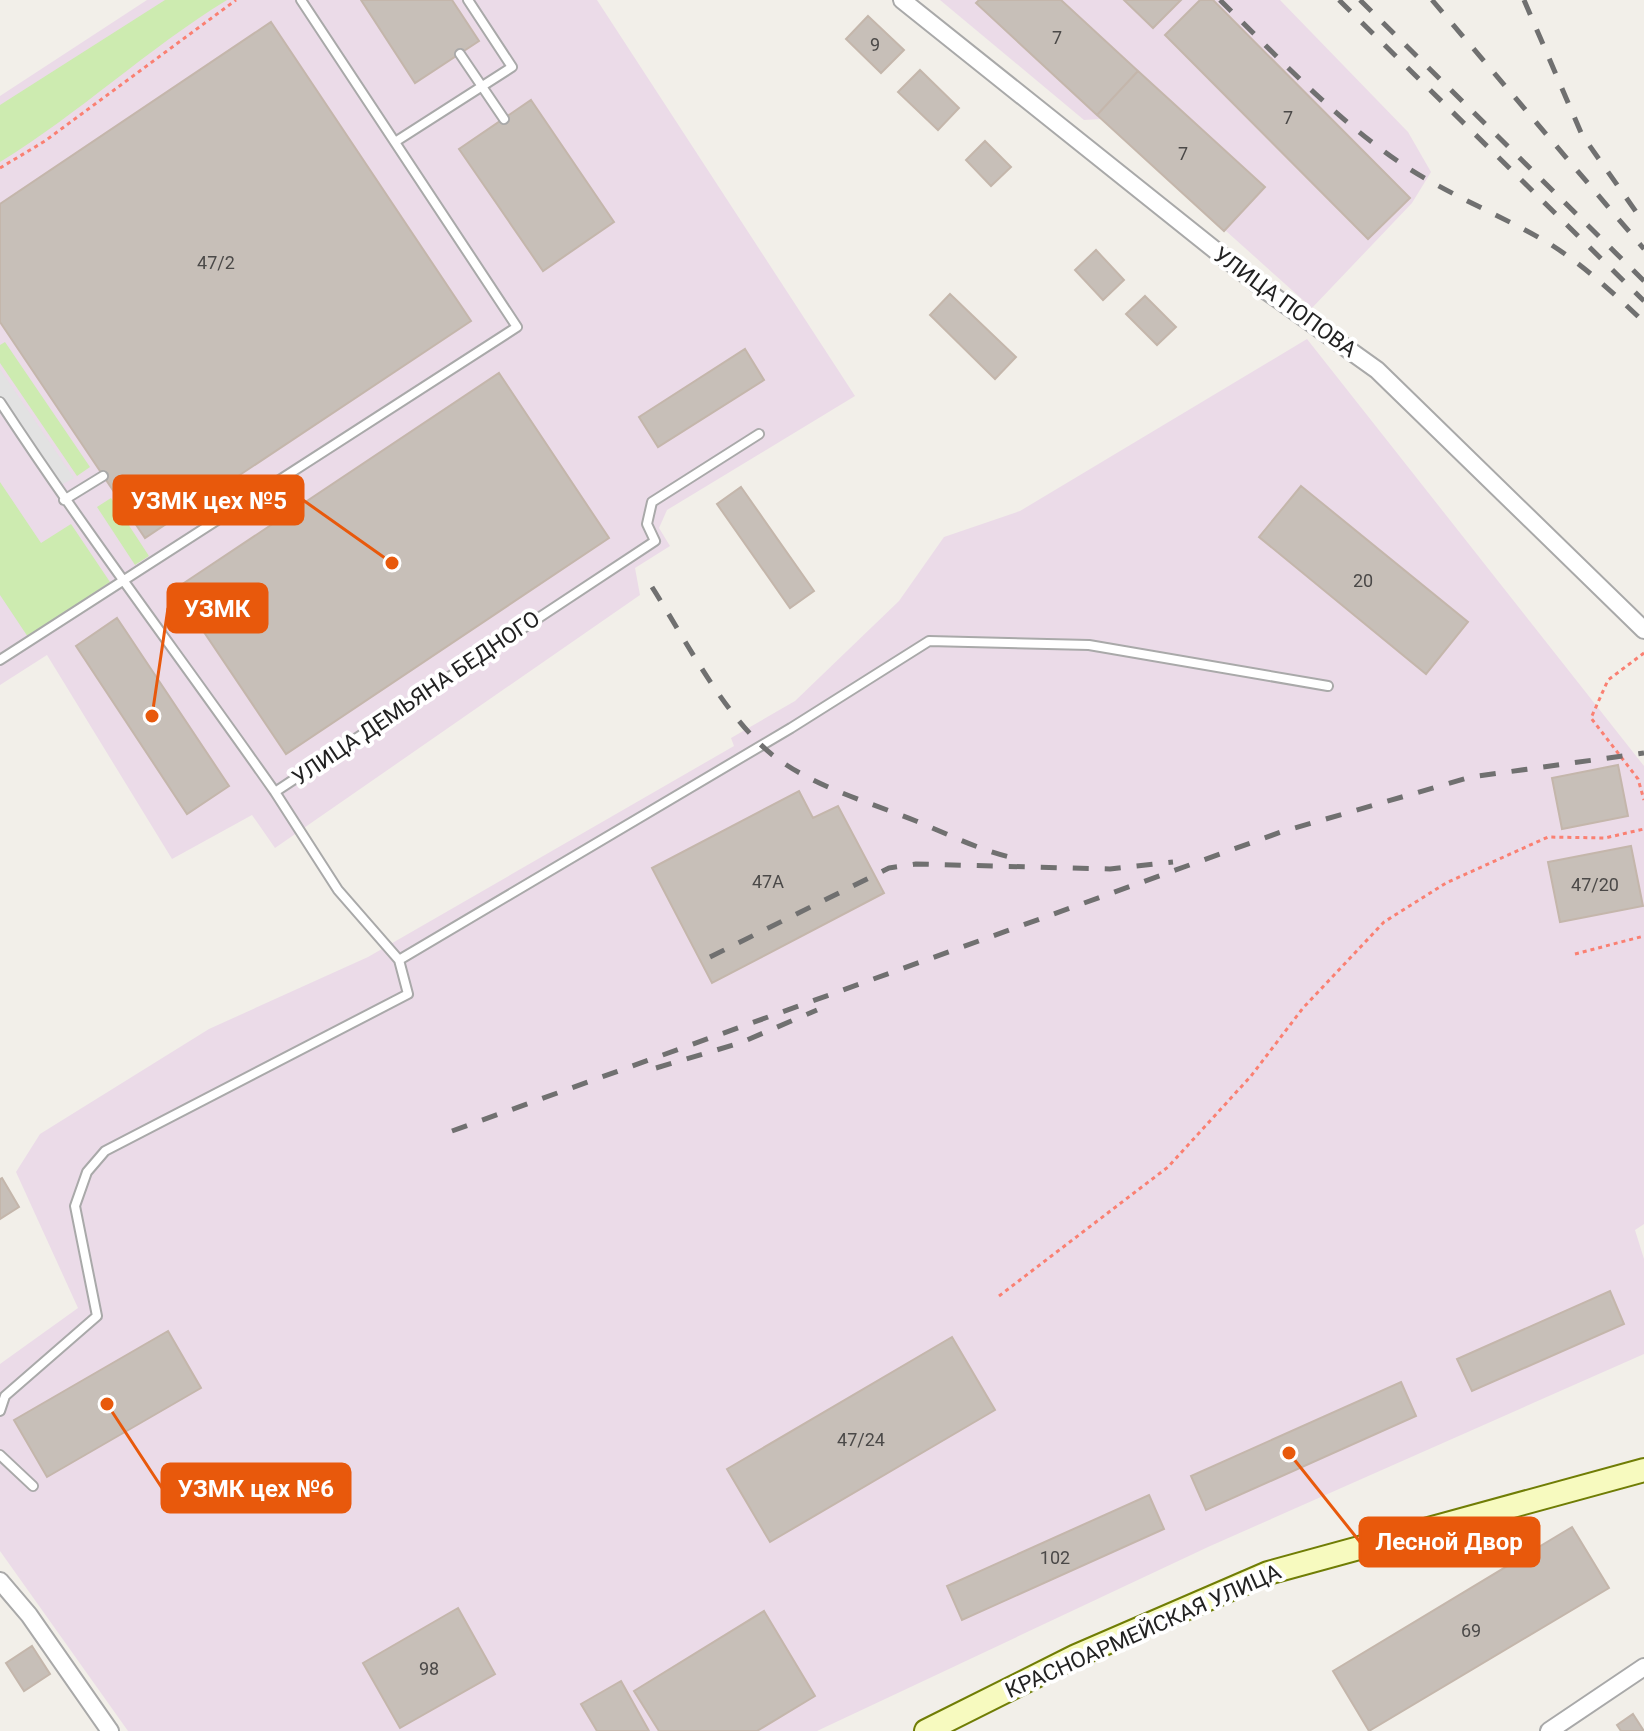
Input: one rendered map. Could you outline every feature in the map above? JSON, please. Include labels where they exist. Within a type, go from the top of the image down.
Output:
[{"type":"street","name":"УЛИЦА ПОПОВА","points":[[902,0],[1265,290],[1377,370],[1644,630]]},
{"type":"street","name":"КРАСНОАРМЕЙСКАЯ УЛИЦА","points":[[926,1731],[1076,1656],[1268,1573],[1644,1470]]},
{"type":"street","points":[[0,1581],[29,1615],[110,1731]]},
{"type":"street","points":[[1549,1731],[1644,1667]]},
{"type":"lane","points":[[0,660],[517,327],[301,0]]},
{"type":"lane","points":[[395,142],[512,67],[468,0]]},
{"type":"lane","points":[[460,54],[504,119]]},
{"type":"lane","name":"УЛИЦА ДЕМЬЯНА БЕДНОГО","points":[[0,402],[64,500],[125,578],[275,792],[655,541],[647,524],[652,502],[759,434]]},
{"type":"lane","points":[[64,500],[103,476]]},
{"type":"lane","points":[[399,960],[782,734],[929,641],[1089,645],[1328,686]]},
{"type":"lane","points":[[0,1411],[5,1396],[97,1316],[75,1206],[87,1172],[105,1151],[408,994],[399,960],[338,890],[275,792]]},
{"type":"lane","points":[[0,1455],[33,1486]]},
{"type":"path","points":[[0,168],[45,141],[236,0]]},
{"type":"path","points":[[1644,653],[1608,680],[1591,718],[1638,779],[1644,800]]},
{"type":"path","points":[[999,1296],[1168,1167],[1251,1076],[1303,1008],[1384,922],[1446,883],[1548,837],[1605,838],[1644,829]]},
{"type":"path","points":[[1575,954],[1644,936]]},
{"type":"shaded area","points":[[147,0],[597,0],[855,396],[667,510],[659,528],[670,546],[635,568],[640,595],[275,848],[252,815],[172,859],[47,655],[0,685],[0,96]]},
{"type":"shaded area","points":[[940,0],[1280,0],[1408,132],[1431,172],[1412,203],[1312,308],[1101,119],[1084,120]]},
{"type":"shaded area","points":[[1307,339],[1644,766],[1644,1224],[1635,1230],[1644,1259],[1644,1354],[1208,1547],[817,1731],[128,1731],[0,1551],[0,1364],[78,1308],[16,1172],[40,1134],[209,1029],[368,957],[734,746],[731,738],[795,701],[899,601],[944,537],[1020,511]]},
{"type":"shaded area","points":[[0,369],[74,478],[59,486],[0,399]]},
{"type":"green space","points":[[165,0],[227,0],[0,162],[0,105]]},
{"type":"green space","points":[[5,342],[90,467],[77,476],[0,363],[0,345]]},
{"type":"green space","points":[[0,482],[41,543],[71,524],[110,582],[28,637],[0,595]]},
{"type":"green space","points":[[111,498],[149,556],[135,565],[97,507]]},
{"type":"building","points":[[361,0],[452,0],[479,41],[415,83]]},
{"type":"building","points":[[979,0],[1061,0],[1138,71],[1097,115],[976,3]]},
{"type":"building","points":[[1124,0],[1181,0],[1153,28]]},
{"type":"building","points":[[1200,0],[1213,0],[1410,198],[1368,239],[1165,35]]},
{"type":"building","points":[[868,16],[904,50],[881,73],[846,39]]},
{"type":"building","points":[[271,22],[471,321],[145,538],[0,322],[0,204]]},
{"type":"building","points":[[920,70],[959,108],[938,130],[898,92]]},
{"type":"building","points":[[1138,71],[1265,187],[1224,231],[1097,115]]},
{"type":"building","points":[[531,100],[614,222],[543,271],[459,149]]},
{"type":"building","points":[[985,141],[1011,167],[991,186],[966,160]]},
{"type":"building","points":[[1096,250],[1124,280],[1103,300],[1075,270]]},
{"type":"building","points":[[950,294],[1016,357],[995,379],[930,315]]},
{"type":"building","points":[[1145,296],[1176,327],[1157,345],[1126,314]]},
{"type":"building","points":[[745,349],[764,380],[658,447],[639,417]]},
{"type":"building","points":[[499,373],[609,538],[286,754],[175,589]]},
{"type":"building","points":[[1301,486],[1468,622],[1426,674],[1259,537]]},
{"type":"building","points":[[741,487],[814,591],[790,608],[717,504]]},
{"type":"building","points":[[117,618],[229,786],[187,814],[76,646]]},
{"type":"building","points":[[1618,765],[1628,816],[1562,829],[1552,778]]},
{"type":"building","points":[[799,791],[813,818],[838,806],[884,893],[712,983],[652,868]]},
{"type":"building","points":[[1631,846],[1643,906],[1560,922],[1548,862]]},
{"type":"building","points":[[0,1179],[19,1207],[0,1219]]},
{"type":"building","points":[[1610,1291],[1624,1324],[1472,1391],[1457,1359]]},
{"type":"building","points":[[168,1331],[201,1388],[47,1477],[14,1420]]},
{"type":"building","points":[[952,1337],[995,1410],[770,1542],[727,1469]]},
{"type":"building","points":[[1401,1382],[1416,1416],[1206,1510],[1191,1476]]},
{"type":"building","points":[[1149,1495],[1164,1529],[962,1620],[947,1586]]},
{"type":"building","points":[[1572,1527],[1609,1588],[1369,1731],[1333,1671]]},
{"type":"building","points":[[458,1608],[495,1674],[400,1728],[363,1663]]},
{"type":"building","points":[[764,1611],[815,1696],[757,1731],[659,1731],[634,1691]]},
{"type":"building","points":[[32,1646],[50,1674],[24,1691],[6,1663]]},
{"type":"building","points":[[621,1681],[649,1731],[597,1731],[581,1704]]},
{"type":"building","points":[[1633,1714],[1644,1731],[1621,1731],[1617,1725]]},
{"type":"railway","points":[[1220,0],[1309,88],[1380,148],[1423,177],[1550,244],[1587,271],[1644,322]]},
{"type":"railway","points":[[1339,0],[1644,301]]},
{"type":"railway","points":[[1360,0],[1644,281]]},
{"type":"railway","points":[[1432,0],[1644,249]]},
{"type":"railway","points":[[1524,0],[1582,135],[1644,223]]},
{"type":"railway","points":[[652,587],[728,707],[775,757],[833,789],[980,848],[1019,859]]},
{"type":"railway","points":[[452,1131],[1281,832],[1471,777],[1644,753]]},
{"type":"railway","points":[[710,957],[889,868],[916,864],[1110,869],[1173,862]]},
{"type":"railway","points":[[656,1068],[740,1043],[817,1010]]},
{"type":"place","name":"УЗМК цех №5","points":[[392,563]]},
{"type":"place","name":"УЗМК","points":[[152,716]]},
{"type":"place","name":"УЗМК цех №6","points":[[107,1404]]},
{"type":"place","name":"Лесной Двор","points":[[1289,1453]]}]
